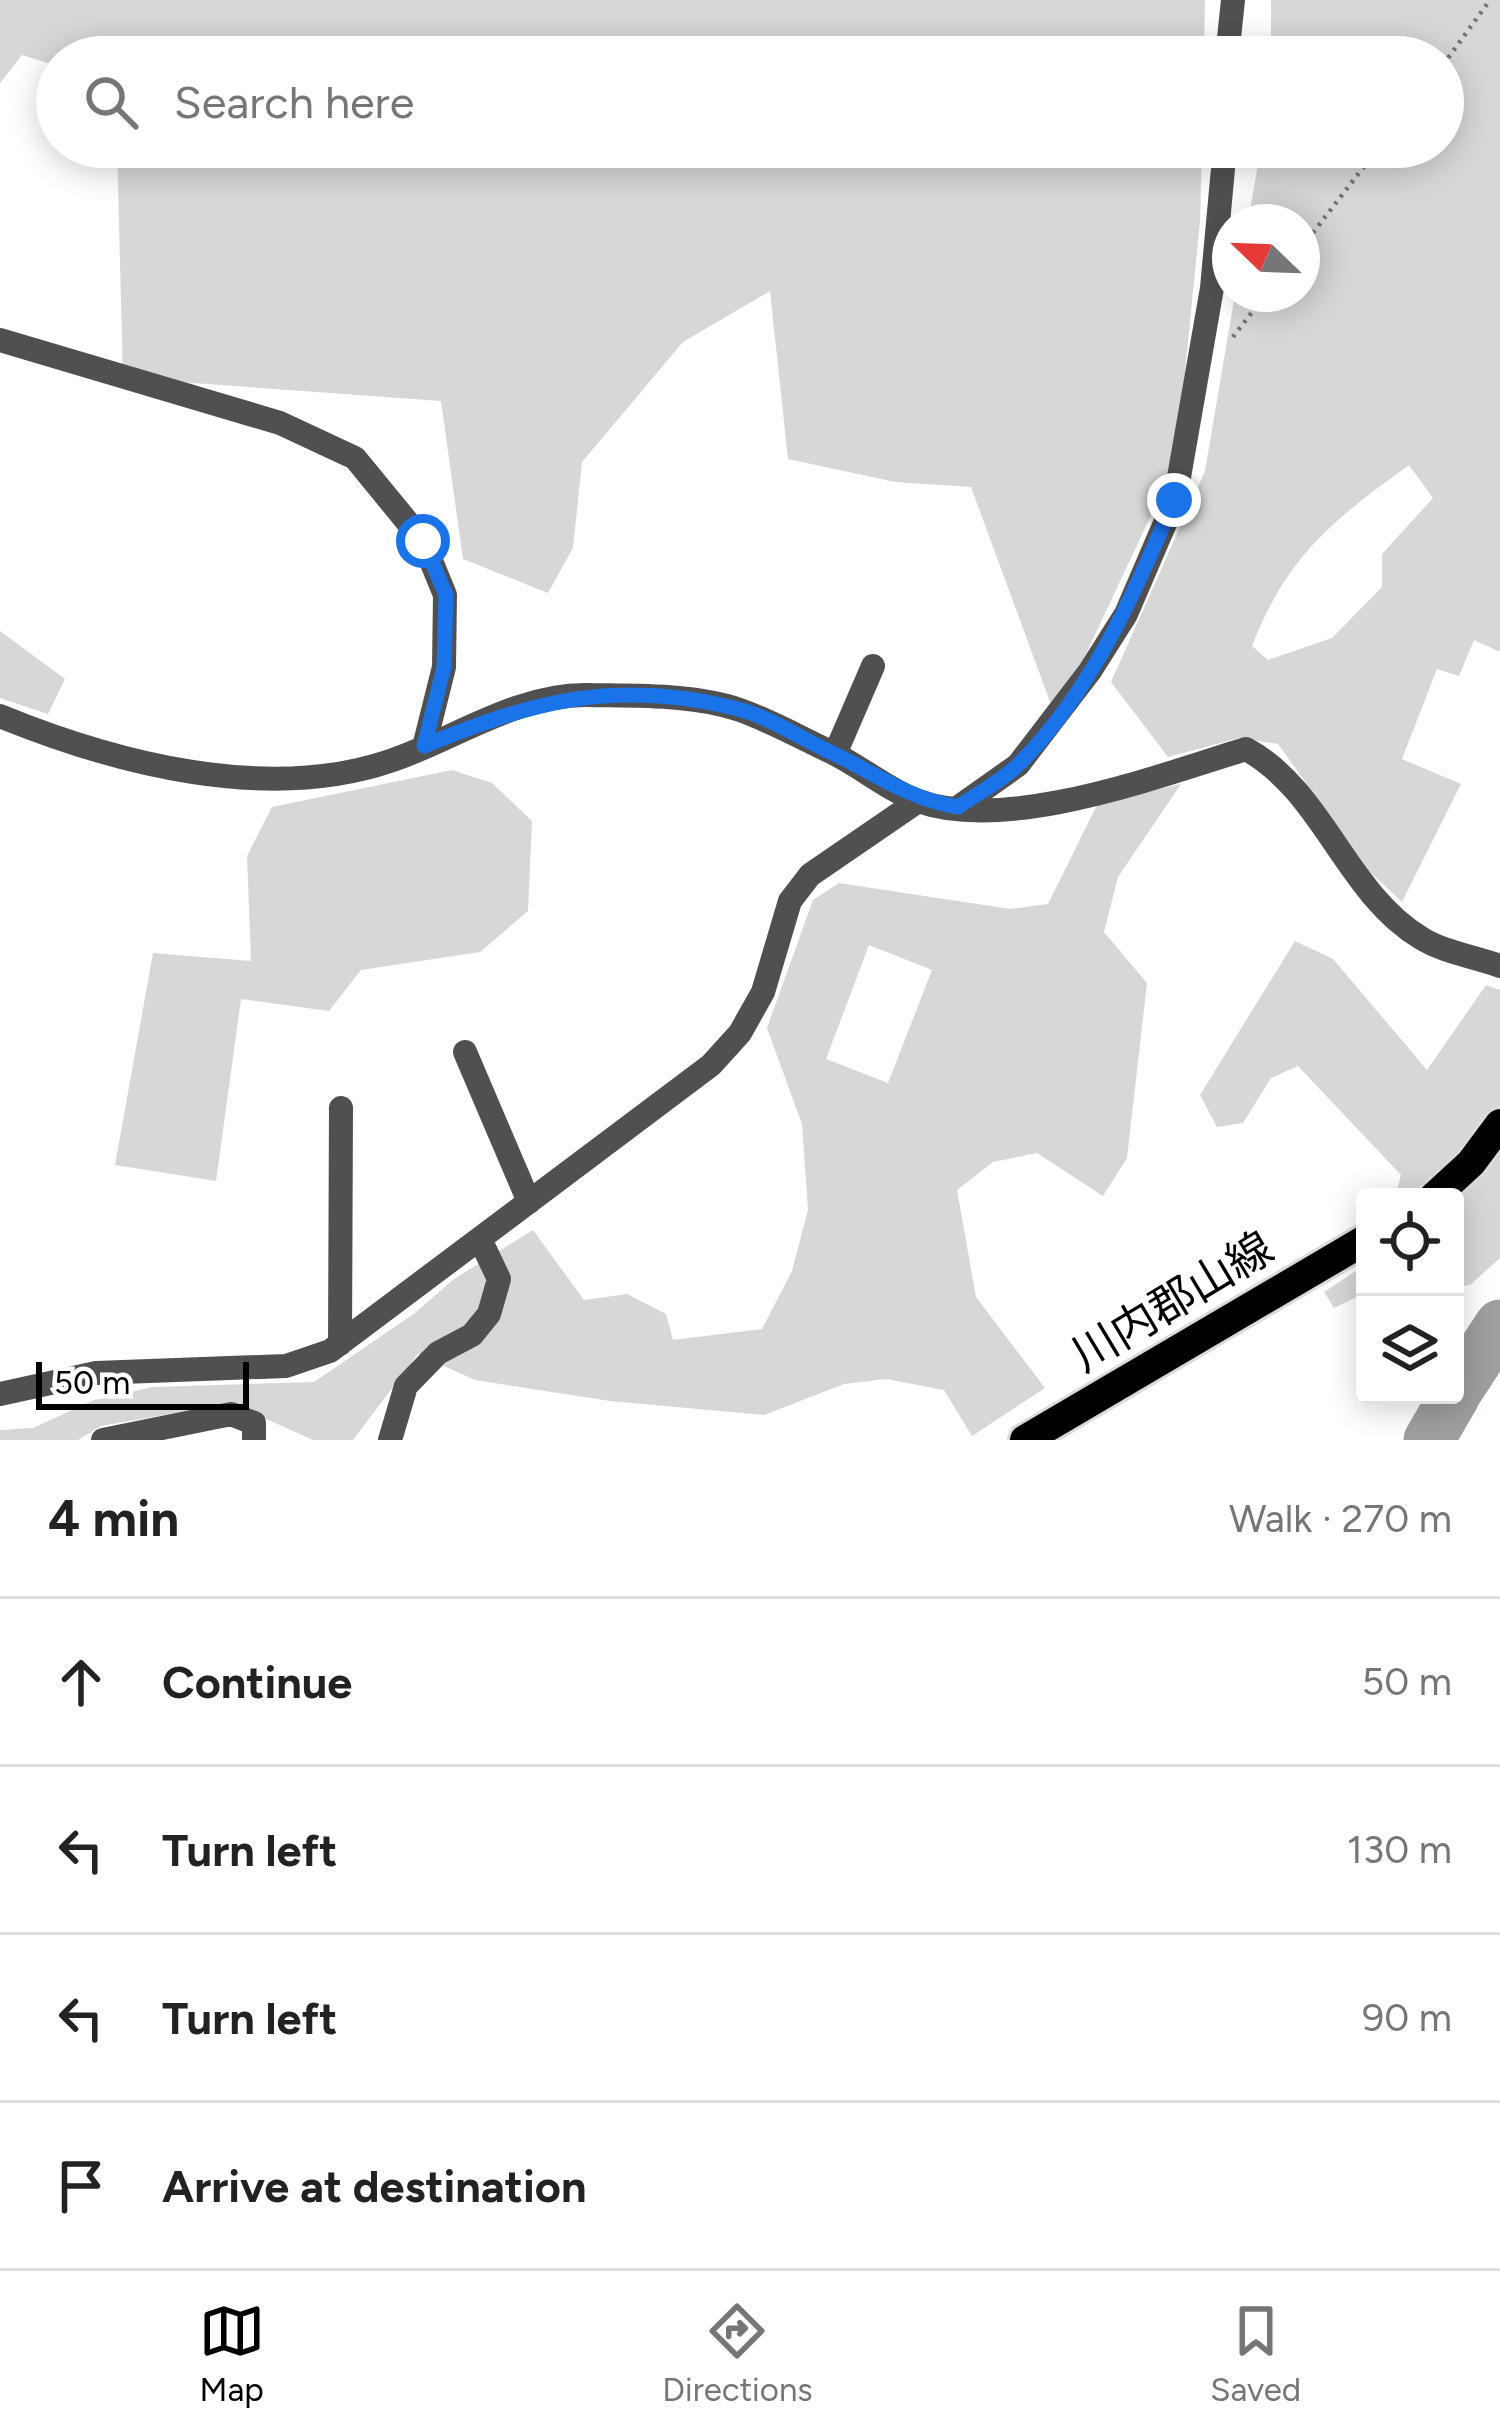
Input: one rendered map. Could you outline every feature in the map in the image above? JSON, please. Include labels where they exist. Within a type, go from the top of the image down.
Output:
[{"type":"main road","points":[[1444,1188],[1500,1124]]},
{"type":"main road","name":"川内郡山線","points":[[1037,1438],[1356,1245]]},
{"type":"street","points":[[1229,36],[1232,0]]},
{"type":"street","points":[[958,807],[1018,765],[1090,671],[1126,614],[1174,500],[1212,288],[1223,168]]},
{"type":"street","points":[[0,340],[280,423],[355,458],[423,541],[446,595],[444,667],[424,746]]},
{"type":"street","points":[[835,754],[874,666]]},
{"type":"street","points":[[0,716],[72,746],[242,778],[323,776],[388,762],[500,714],[579,694],[737,708],[835,754],[918,801],[958,807],[1049,805],[1246,749],[1277,766],[1375,894],[1421,938],[1500,966]]},
{"type":"street","points":[[0,1394],[112,1372],[286,1366],[340,1344],[711,1065],[740,1033],[763,992],[790,901],[810,875],[918,801]]},
{"type":"street","points":[[465,1052],[530,1202]]},
{"type":"street","points":[[340,1344],[341,1108]]},
{"type":"street","points":[[390,1440],[406,1386],[438,1353],[472,1335],[489,1314],[499,1279],[480,1239]]},
{"type":"street","points":[[103,1440],[231,1414],[254,1424],[254,1440]]},
{"type":"path","points":[[1464,36],[1490,0]]},
{"type":"path","points":[[1320,224],[1363,168]]},
{"type":"shaded area","points":[[0,0],[1205,0],[1204,36],[36,36],[36,59],[22,55],[0,83]]},
{"type":"shaded area","points":[[1271,0],[1500,0],[1500,652],[1474,640],[1459,676],[1437,669],[1402,759],[1461,784],[1402,902],[1370,872],[1278,744],[1239,738],[1168,757],[1111,682],[1205,471],[1232,312],[1320,312],[1320,204],[1251,204],[1257,168],[1464,168],[1464,36],[1271,36]],"holes":[[[1409,465],[1433,498],[1382,554],[1382,587],[1332,638],[1268,660],[1252,646],[1281,587],[1315,542]]]},
{"type":"shaded area","points":[[118,168],[1201,168],[1176,462],[1056,718],[971,487],[895,482],[788,459],[770,291],[683,342],[582,462],[573,548],[548,593],[463,559],[441,401],[123,378]]},
{"type":"shaded area","points":[[0,631],[65,679],[48,714],[0,698]]},
{"type":"shaded area","points":[[452,770],[492,783],[532,821],[528,911],[480,952],[361,970],[329,1011],[241,999],[216,1181],[115,1165],[153,953],[251,961],[247,856],[272,807]]},
{"type":"shaded area","points":[[1181,784],[1118,877],[1104,932],[1147,983],[1127,1158],[1103,1196],[1037,1153],[993,1162],[957,1190],[976,1297],[1045,1388],[972,1436],[944,1390],[886,1379],[844,1384],[764,1415],[610,1401],[475,1380],[418,1354],[353,1440],[313,1440],[231,1403],[101,1426],[78,1440],[0,1440],[0,1430],[33,1428],[94,1400],[153,1387],[314,1382],[415,1313],[454,1279],[533,1230],[584,1300],[627,1294],[666,1314],[673,1340],[762,1329],[792,1271],[808,1210],[802,1124],[767,1028],[813,900],[839,883],[1010,909],[1048,904],[1098,803]],"holes":[[[869,945],[932,970],[888,1083],[826,1059]]]},
{"type":"shaded area","points":[[1295,941],[1333,959],[1427,1070],[1486,985],[1500,990],[1500,1258],[1464,1286],[1464,1188],[1397,1188],[1401,1175],[1298,1066],[1271,1078],[1243,1123],[1217,1127],[1200,1095]]},
{"type":"shaded area","points":[[1356,1271],[1356,1297],[1334,1308],[1324,1292]]},
{"type":"waterway","points":[[1464,1380],[1500,1325]]},
{"type":"waterway","points":[[1429,1440],[1450,1404]]},
{"type":"route","points":[[423,541],[446,595],[444,667],[424,746],[500,714],[579,694],[657,698],[737,708],[835,754],[918,801],[958,807],[1018,765],[1090,671],[1126,614],[1174,500]]}]
